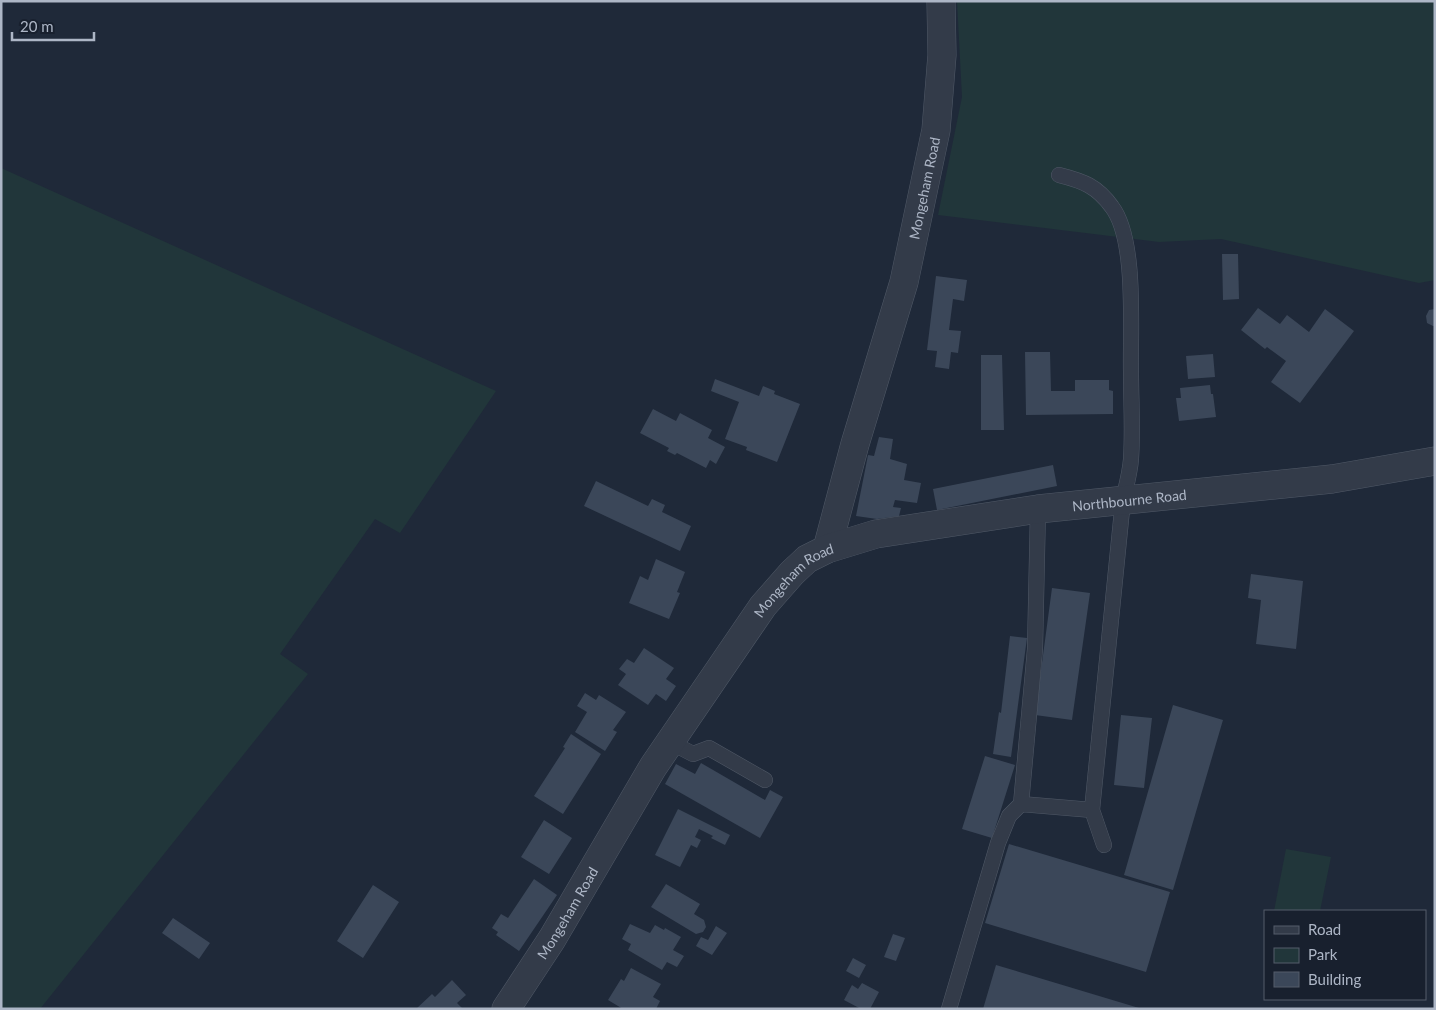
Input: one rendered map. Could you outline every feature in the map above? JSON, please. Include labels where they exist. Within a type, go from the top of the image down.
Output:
[{"type":"street","name":"Mongeham Road","points":[[506,1009],[552,939],[648,776],[763,606],[807,559],[827,549],[854,444],[904,282],[936,130],[942,55],[942,1]]},
{"type":"street","name":"Northbourne Road","points":[[827,549],[876,534],[1038,509],[1332,479],[1435,461]]},
{"type":"lane","points":[[1059,175],[1083,181],[1097,190],[1114,208],[1122,228],[1128,254],[1130,285],[1131,461],[1123,500],[1092,810],[1104,845]]},
{"type":"lane","points":[[949,1009],[998,842],[1009,816],[1021,804],[1035,649],[1038,509]]},
{"type":"lane","points":[[670,742],[693,754],[709,748],[765,780]]},
{"type":"lane","points":[[1021,804],[1092,810]]},
{"type":"green space","points":[[957,1],[1435,1],[1435,280],[1419,283],[1221,239],[1159,242],[938,215],[962,97]]},
{"type":"green space","points":[[1,168],[496,391],[400,533],[375,519],[280,654],[308,674],[40,1009],[1,1009]]},
{"type":"green space","points":[[1286,849],[1331,857],[1320,910],[1274,910]]},
{"type":"building","points":[[1222,254],[1238,254],[1239,299],[1223,300]]},
{"type":"building","points":[[936,276],[967,280],[964,301],[953,299],[949,330],[961,331],[958,353],[951,352],[949,369],[935,367],[937,351],[927,350]]},
{"type":"building","points":[[1258,308],[1280,324],[1287,315],[1309,332],[1325,309],[1354,331],[1300,403],[1271,382],[1286,361],[1267,347],[1265,349],[1241,330]]},
{"type":"building","points":[[1435,309],[1435,326],[1433,326],[1427,323],[1426,316],[1429,310]]},
{"type":"building","points":[[1025,352],[1050,352],[1051,391],[1075,391],[1075,380],[1109,380],[1109,390],[1113,391],[1113,414],[1026,415]]},
{"type":"building","points":[[1213,354],[1215,377],[1188,379],[1186,356]]},
{"type":"building","points":[[981,355],[1002,355],[1004,430],[981,430]]},
{"type":"building","points":[[715,379],[759,396],[763,386],[775,391],[774,394],[800,404],[777,462],[746,450],[747,447],[725,439],[739,402],[711,391]]},
{"type":"building","points":[[1210,385],[1216,417],[1179,421],[1176,398],[1181,398],[1180,388]]},
{"type":"building","points":[[653,409],[676,421],[680,413],[712,430],[708,438],[725,447],[716,464],[710,460],[706,468],[677,453],[675,455],[667,451],[669,448],[640,433]]},
{"type":"building","points":[[879,437],[893,439],[890,459],[907,464],[904,480],[921,483],[917,503],[895,500],[893,507],[901,508],[899,516],[877,519],[856,516],[868,455],[874,456]]},
{"type":"building","points":[[1053,465],[1057,486],[937,510],[933,489]]},
{"type":"building","points":[[596,481],[648,506],[652,499],[665,505],[662,512],[691,526],[680,551],[584,506]]},
{"type":"building","points":[[656,559],[685,572],[677,592],[680,593],[669,619],[629,603],[640,576],[648,580]]},
{"type":"building","points":[[1251,574],[1303,581],[1296,649],[1256,644],[1261,600],[1248,598]]},
{"type":"building","points":[[1052,588],[1090,593],[1072,720],[1035,715]]},
{"type":"building","points":[[1010,636],[1027,638],[1011,757],[993,754],[999,712],[1001,713]]},
{"type":"building","points":[[644,648],[674,668],[666,679],[676,686],[666,701],[656,694],[648,705],[618,685],[626,674],[619,669],[627,659],[634,663]]},
{"type":"building","points":[[585,693],[596,700],[599,695],[626,712],[613,730],[617,732],[605,751],[575,732],[587,712],[577,706]]},
{"type":"building","points":[[1173,705],[1223,720],[1173,890],[1124,875]]},
{"type":"building","points":[[1121,715],[1152,718],[1144,788],[1114,785]]},
{"type":"building","points":[[571,734],[601,754],[563,814],[534,796],[565,748],[563,747]]},
{"type":"building","points":[[985,756],[1015,765],[992,838],[962,829]]},
{"type":"building","points":[[701,763],[765,800],[770,790],[783,797],[760,838],[665,784],[676,764],[695,774]]},
{"type":"building","points":[[678,809],[730,835],[725,845],[699,829],[695,837],[701,840],[697,848],[691,845],[680,867],[655,855]]},
{"type":"building","points":[[544,820],[572,838],[549,874],[521,857]]},
{"type":"building","points":[[1009,844],[1170,892],[1146,972],[985,923]]},
{"type":"building","points":[[534,879],[557,895],[519,951],[496,935],[498,932],[492,928],[501,914],[508,918]]},
{"type":"building","points":[[666,884],[700,904],[694,914],[704,920],[706,927],[703,932],[696,934],[651,907]]},
{"type":"building","points":[[373,885],[399,902],[363,958],[337,941]]},
{"type":"building","points":[[173,918],[210,943],[199,959],[162,933]]},
{"type":"building","points":[[630,924],[650,933],[655,925],[681,937],[673,950],[684,956],[677,967],[667,962],[662,970],[628,950],[631,944],[622,939]]},
{"type":"building","points":[[716,926],[727,933],[712,955],[696,946],[701,937],[708,940]]},
{"type":"building","points":[[893,934],[905,938],[896,961],[884,957]]},
{"type":"building","points":[[853,958],[866,965],[859,978],[846,971]]},
{"type":"building","points":[[996,965],[1139,1008],[1139,1009],[983,1009]]},
{"type":"building","points":[[631,968],[661,984],[653,997],[660,1001],[656,1009],[623,1009],[608,1000],[621,979],[624,981]]},
{"type":"building","points":[[452,980],[466,995],[457,1003],[463,1009],[416,1009],[432,994],[435,997]]},
{"type":"building","points":[[862,983],[879,992],[870,1009],[861,1009],[844,1000],[852,985],[858,989]]}]
